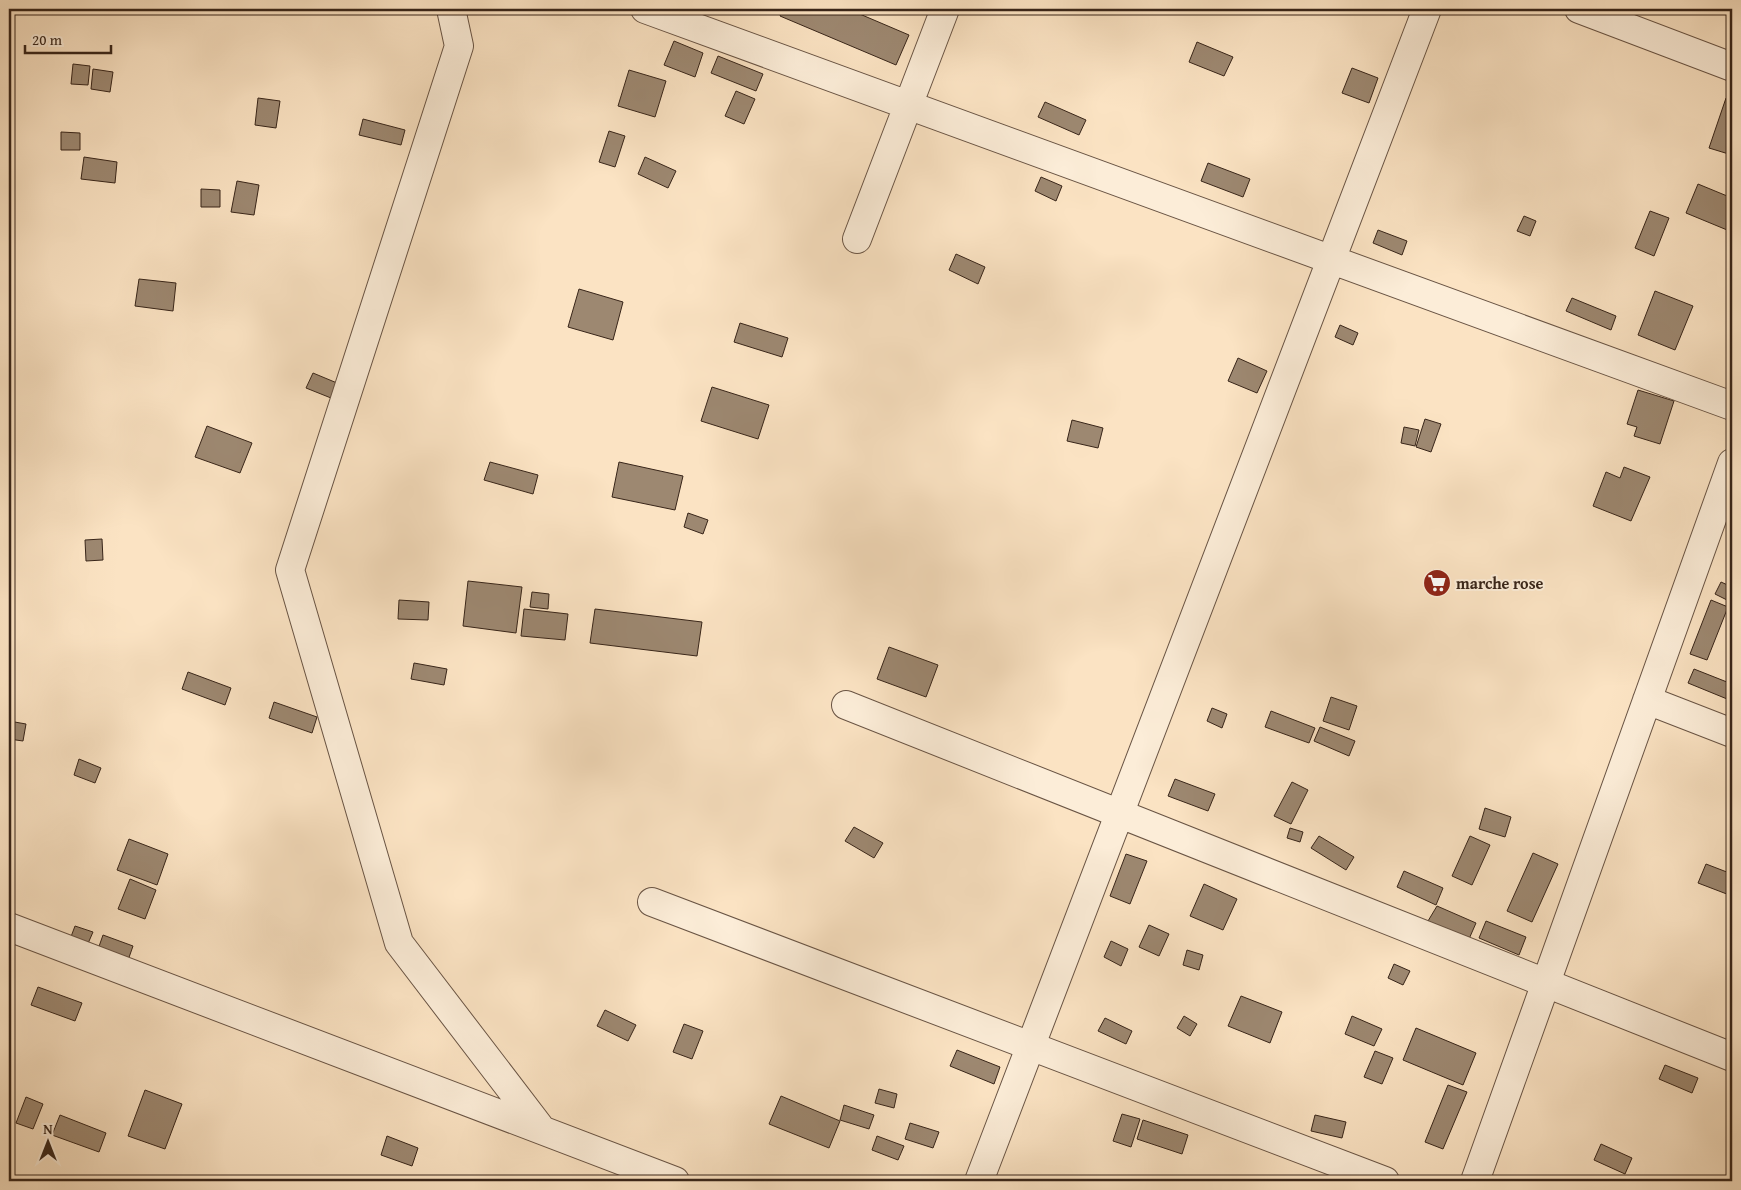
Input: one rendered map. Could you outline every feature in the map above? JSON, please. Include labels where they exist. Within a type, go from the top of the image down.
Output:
[{"type":"street","points":[[451,9],[458,46],[290,570],[399,943],[542,1130]]},
{"type":"street","points":[[645,9],[1732,406]]},
{"type":"street","points":[[857,239],[945,9]]},
{"type":"street","points":[[979,1181],[1427,9]]},
{"type":"street","points":[[1579,9],[1732,67]]},
{"type":"street","points":[[1474,1181],[1732,463]]},
{"type":"street","points":[[1647,700],[1732,733]]},
{"type":"street","points":[[846,705],[1732,1057]]},
{"type":"street","points":[[652,902],[1385,1181]]},
{"type":"street","points":[[9,928],[675,1181]]},
{"type":"building","points":[[783,9],[848,9],[909,35],[896,65],[780,16]]},
{"type":"building","points":[[674,41],[703,53],[695,77],[664,65]]},
{"type":"building","points":[[1197,42],[1233,57],[1224,76],[1189,62]]},
{"type":"building","points":[[718,56],[763,74],[756,91],[711,73]]},
{"type":"building","points":[[73,64],[90,66],[88,85],[71,84]]},
{"type":"building","points":[[1352,68],[1378,78],[1369,103],[1342,93]]},
{"type":"building","points":[[93,69],[113,72],[110,92],[91,89]]},
{"type":"building","points":[[629,70],[666,81],[655,117],[618,106]]},
{"type":"building","points":[[736,91],[755,99],[744,124],[725,116]]},
{"type":"building","points":[[258,98],[280,101],[276,128],[255,125]]},
{"type":"building","points":[[1726,98],[1732,100],[1732,155],[1709,148]]},
{"type":"building","points":[[1045,102],[1086,120],[1079,135],[1038,117]]},
{"type":"building","points":[[363,119],[405,130],[401,145],[359,135]]},
{"type":"building","points":[[609,131],[625,136],[615,167],[599,162]]},
{"type":"building","points":[[61,132],[80,133],[80,150],[61,150]]},
{"type":"building","points":[[84,157],[117,162],[115,183],[81,179]]},
{"type":"building","points":[[645,157],[676,171],[668,188],[638,174]]},
{"type":"building","points":[[1208,163],[1250,179],[1243,197],[1201,181]]},
{"type":"building","points":[[1041,177],[1062,186],[1056,201],[1035,191]]},
{"type":"building","points":[[237,181],[259,185],[254,215],[231,212]]},
{"type":"building","points":[[1698,184],[1732,198],[1732,232],[1686,213]]},
{"type":"building","points":[[201,189],[220,190],[220,207],[201,207]]},
{"type":"building","points":[[1650,211],[1669,218],[1654,256],[1635,248]]},
{"type":"building","points":[[1524,216],[1536,221],[1530,236],[1517,231]]},
{"type":"building","points":[[1378,230],[1407,241],[1402,255],[1373,243]]},
{"type":"building","points":[[956,254],[985,267],[978,284],[949,270]]},
{"type":"building","points":[[139,279],[176,283],[173,311],[135,306]]},
{"type":"building","points":[[579,289],[623,302],[613,340],[568,327]]},
{"type":"building","points":[[1655,291],[1693,306],[1675,350],[1638,335]]},
{"type":"building","points":[[1572,298],[1616,316],[1611,330],[1566,311]]},
{"type":"building","points":[[740,323],[788,338],[782,357],[734,342]]},
{"type":"building","points":[[1340,325],[1358,333],[1353,345],[1335,337]]},
{"type":"building","points":[[1238,358],[1267,371],[1257,393],[1228,381]]},
{"type":"building","points":[[313,373],[337,383],[331,398],[306,388]]},
{"type":"building","points":[[712,387],[769,405],[758,439],[701,421]]},
{"type":"building","points":[[1638,390],[1674,401],[1660,444],[1634,436],[1637,427],[1627,424]]},
{"type":"building","points":[[1425,419],[1441,424],[1431,452],[1416,447]]},
{"type":"building","points":[[1072,420],[1103,428],[1098,448],[1067,441]]},
{"type":"building","points":[[207,426],[252,443],[240,473],[195,457]]},
{"type":"building","points":[[1404,427],[1419,430],[1415,446],[1401,443]]},
{"type":"building","points":[[490,462],[538,475],[533,494],[484,480]]},
{"type":"building","points":[[619,462],[683,476],[675,510],[612,497]]},
{"type":"building","points":[[1624,467],[1650,477],[1631,521],[1593,506],[1606,472],[1620,478]]},
{"type":"building","points":[[688,513],[708,520],[703,534],[684,527]]},
{"type":"building","points":[[102,539],[103,560],[86,561],[85,540]]},
{"type":"building","points":[[468,581],[522,587],[516,633],[463,626]]},
{"type":"building","points":[[1721,582],[1732,587],[1731,602],[1715,594]]},
{"type":"building","points":[[532,592],[549,594],[548,609],[530,607]]},
{"type":"building","points":[[399,600],[429,602],[428,620],[398,619]]},
{"type":"building","points":[[1711,600],[1728,607],[1707,660],[1690,654]]},
{"type":"building","points":[[524,609],[568,614],[565,640],[521,636]]},
{"type":"building","points":[[595,609],[702,622],[697,656],[590,643]]},
{"type":"building","points":[[889,647],[938,665],[926,697],[877,679]]},
{"type":"building","points":[[414,663],[447,669],[444,685],[411,679]]},
{"type":"building","points":[[1694,669],[1732,684],[1732,701],[1688,683]]},
{"type":"building","points":[[188,672],[231,688],[225,705],[182,689]]},
{"type":"building","points":[[1331,697],[1357,706],[1349,730],[1323,721]]},
{"type":"building","points":[[274,702],[317,717],[312,733],[269,718]]},
{"type":"building","points":[[1212,708],[1227,714],[1222,728],[1207,721]]},
{"type":"building","points":[[1271,711],[1315,728],[1309,743],[1265,727]]},
{"type":"building","points":[[9,721],[26,724],[23,741],[9,739]]},
{"type":"building","points":[[1320,727],[1355,741],[1349,756],[1314,741]]},
{"type":"building","points":[[79,759],[101,768],[95,783],[74,775]]},
{"type":"building","points":[[1175,779],[1215,794],[1208,811],[1168,796]]},
{"type":"building","points":[[1292,782],[1308,790],[1291,824],[1274,816]]},
{"type":"building","points":[[1485,808],[1511,817],[1505,837],[1479,829]]},
{"type":"building","points":[[854,827],[883,843],[874,858],[845,841]]},
{"type":"building","points":[[1290,828],[1303,832],[1300,842],[1287,838]]},
{"type":"building","points":[[1319,836],[1354,857],[1346,870],[1311,848]]},
{"type":"building","points":[[1470,836],[1490,845],[1472,885],[1452,876]]},
{"type":"building","points":[[129,839],[168,854],[157,885],[117,870]]},
{"type":"building","points":[[1533,853],[1558,864],[1532,922],[1507,911]]},
{"type":"building","points":[[1126,854],[1147,861],[1130,904],[1110,896]]},
{"type":"building","points":[[1706,864],[1732,874],[1732,896],[1698,883]]},
{"type":"building","points":[[1404,871],[1443,888],[1436,905],[1397,887]]},
{"type":"building","points":[[130,879],[156,890],[145,919],[118,909]]},
{"type":"building","points":[[1204,884],[1237,899],[1223,930],[1190,916]]},
{"type":"building","points":[[1437,906],[1476,923],[1469,939],[1428,921]]},
{"type":"building","points":[[1486,921],[1526,937],[1519,955],[1479,938]]},
{"type":"building","points":[[1149,925],[1169,934],[1159,956],[1139,947]]},
{"type":"building","points":[[75,926],[93,932],[86,948],[69,942]]},
{"type":"building","points":[[103,935],[133,946],[126,966],[96,955]]},
{"type":"building","points":[[1111,941],[1128,949],[1121,966],[1104,957]]},
{"type":"building","points":[[1187,950],[1203,955],[1199,970],[1183,965]]},
{"type":"building","points":[[1394,964],[1410,971],[1403,985],[1388,978]]},
{"type":"building","points":[[38,987],[82,1003],[75,1021],[31,1005]]},
{"type":"building","points":[[1241,996],[1282,1012],[1270,1043],[1228,1026]]},
{"type":"building","points":[[605,1010],[636,1025],[628,1041],[597,1026]]},
{"type":"building","points":[[1184,1016],[1197,1024],[1190,1036],[1177,1028]]},
{"type":"building","points":[[1352,1016],[1382,1029],[1374,1046],[1345,1034]]},
{"type":"building","points":[[1105,1018],[1132,1031],[1126,1044],[1098,1031]]},
{"type":"building","points":[[684,1024],[703,1031],[692,1059],[673,1052]]},
{"type":"building","points":[[1416,1028],[1476,1053],[1463,1085],[1403,1060]]},
{"type":"building","points":[[957,1050],[1000,1067],[994,1084],[950,1066]]},
{"type":"building","points":[[1375,1051],[1393,1058],[1382,1084],[1364,1077]]},
{"type":"building","points":[[1665,1065],[1698,1078],[1692,1093],[1659,1079]]},
{"type":"building","points":[[1448,1085],[1467,1092],[1443,1149],[1425,1142]]},
{"type":"building","points":[[879,1089],[897,1094],[894,1108],[875,1103]]},
{"type":"building","points":[[145,1090],[182,1104],[165,1149],[128,1136]]},
{"type":"building","points":[[781,1096],[840,1121],[829,1148],[769,1124]]},
{"type":"building","points":[[26,1097],[43,1104],[33,1129],[16,1123]]},
{"type":"building","points":[[844,1105],[874,1115],[869,1129],[840,1120]]},
{"type":"building","points":[[1122,1114],[1140,1119],[1131,1147],[1113,1141]]},
{"type":"building","points":[[60,1115],[106,1133],[99,1152],[52,1135]]},
{"type":"building","points":[[1315,1115],[1346,1122],[1342,1138],[1311,1131]]},
{"type":"building","points":[[1143,1120],[1188,1135],[1182,1154],[1137,1139]]},
{"type":"building","points":[[910,1123],[939,1132],[933,1148],[905,1139]]},
{"type":"building","points":[[387,1136],[418,1148],[412,1166],[381,1155]]},
{"type":"building","points":[[877,1136],[904,1146],[898,1160],[872,1150]]},
{"type":"building","points":[[1601,1144],[1632,1158],[1625,1174],[1594,1160]]},
{"type":"place","name":"marche rose","points":[[1437,583]]}]
